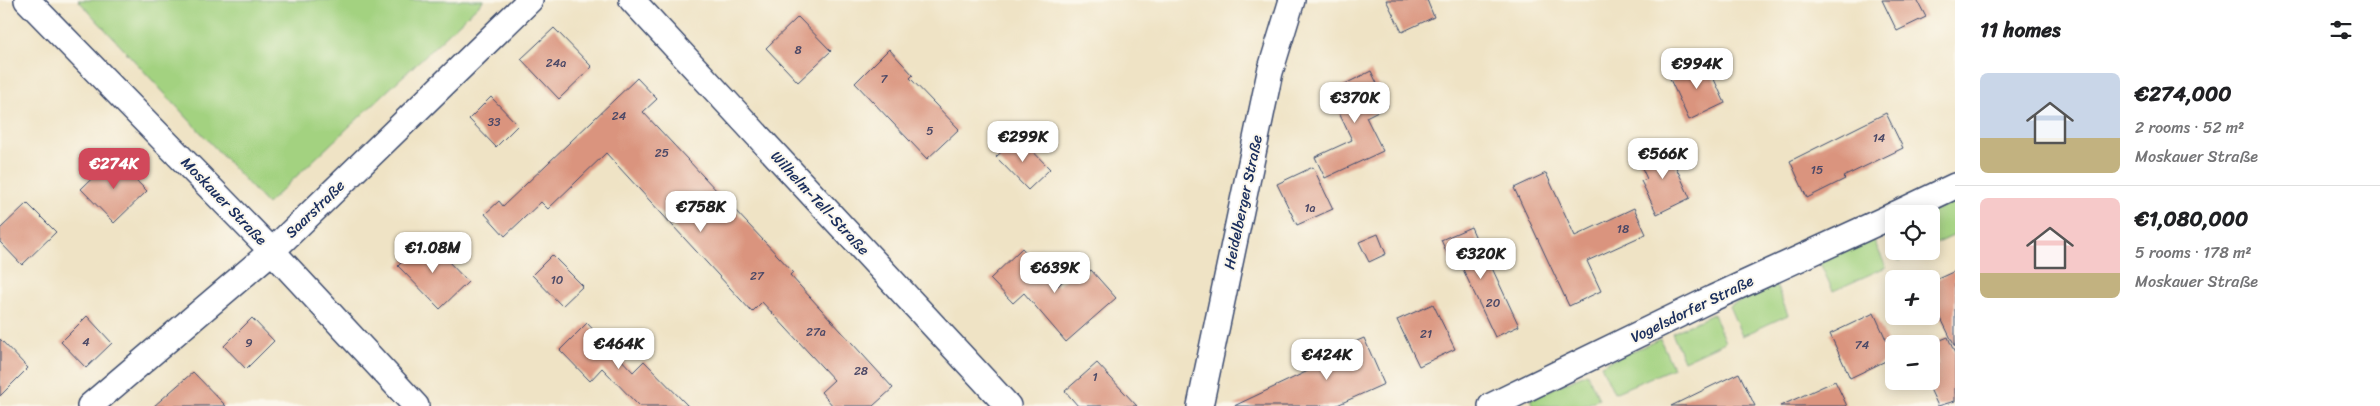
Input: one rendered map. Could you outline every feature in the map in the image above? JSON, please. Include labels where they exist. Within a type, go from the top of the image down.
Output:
[{"type":"street","name":"Moskauer Straße","points":[[27,0],[272,251],[416,406]]},
{"type":"street","name":"Saarstraße","points":[[90,406],[272,251],[530,0]]},
{"type":"street","name":"Wilhelm-Tell-Straße","points":[[632,0],[1008,406]]},
{"type":"street","name":"Heidelberger Straße","points":[[1200,406],[1270,72],[1292,0]]},
{"type":"street","name":"Vogelsdorfer Straße","points":[[1914,205],[1955,186]]},
{"type":"street","name":"Vogelsdorfer Straße","points":[[1491,406],[1713,298],[1885,219]]},
{"type":"green space","points":[[78,0],[484,0],[267,204]]},
{"type":"green space","points":[[1955,201],[1955,235],[1940,242],[1940,208]]},
{"type":"green space","points":[[1873,238],[1886,267],[1833,291],[1820,263]]},
{"type":"green space","points":[[1776,285],[1788,315],[1742,336],[1729,306]]},
{"type":"green space","points":[[1713,314],[1725,342],[1684,361],[1672,333]]},
{"type":"green space","points":[[1660,339],[1673,368],[1614,393],[1601,365]]},
{"type":"green space","points":[[1587,373],[1599,399],[1583,406],[1533,406],[1530,399]]},
{"type":"building","points":[[1386,0],[1427,0],[1434,17],[1402,32]]},
{"type":"building","points":[[1882,0],[1917,0],[1926,17],[1897,31]]},
{"type":"building","points":[[798,17],[831,51],[798,82],[766,48]]},
{"type":"building","points":[[554,28],[592,67],[559,99],[521,59]]},
{"type":"building","points":[[889,49],[913,75],[910,78],[959,129],[927,159],[855,83]]},
{"type":"building","points":[[1705,60],[1725,103],[1689,120],[1669,77]]},
{"type":"building","points":[[1371,71],[1388,106],[1366,117],[1383,151],[1325,178],[1315,157],[1352,140],[1329,92]]},
{"type":"building","points":[[637,78],[657,99],[643,112],[793,272],[790,275],[893,388],[873,406],[833,406],[821,392],[834,380],[762,302],[752,312],[606,153],[548,209],[541,202],[505,236],[485,214],[499,201],[503,206]]},
{"type":"building","points":[[491,97],[518,125],[496,147],[469,119]]},
{"type":"building","points":[[1886,113],[1903,148],[1843,177],[1845,179],[1807,198],[1790,161]]},
{"type":"building","points":[[1018,136],[1050,169],[1028,190],[996,157]]},
{"type":"building","points":[[1666,145],[1690,198],[1657,214],[1641,181],[1647,179],[1638,159]]},
{"type":"building","points":[[113,158],[147,191],[114,223],[81,189]]},
{"type":"building","points":[[1313,167],[1333,209],[1297,225],[1277,184]]},
{"type":"building","points":[[1546,173],[1575,236],[1634,208],[1646,234],[1587,261],[1601,291],[1569,306],[1514,188]]},
{"type":"building","points":[[27,203],[56,232],[22,265],[0,242],[0,229]]},
{"type":"building","points":[[1471,227],[1490,270],[1492,268],[1519,326],[1495,337],[1459,261],[1452,264],[1441,240]]},
{"type":"building","points":[[1378,234],[1386,254],[1369,262],[1359,242]]},
{"type":"building","points":[[426,238],[468,282],[440,309],[398,266]]},
{"type":"building","points":[[1022,248],[1058,286],[1075,269],[1082,277],[1091,270],[1116,298],[1066,342],[1024,293],[1013,303],[990,279]]},
{"type":"building","points":[[552,255],[583,286],[562,306],[532,275]]},
{"type":"building","points":[[1955,271],[1955,347],[1940,316],[1940,278]]},
{"type":"building","points":[[1433,304],[1455,349],[1419,366],[1397,320]]},
{"type":"building","points":[[1874,313],[1885,337],[1885,361],[1850,378],[1830,334]]},
{"type":"building","points":[[87,316],[112,343],[86,368],[61,342]]},
{"type":"building","points":[[252,318],[274,341],[246,369],[224,346]]},
{"type":"building","points":[[587,323],[633,372],[644,361],[688,406],[639,406],[602,368],[590,381],[560,350]]},
{"type":"building","points":[[1948,337],[1955,354],[1955,401],[1938,406],[1931,390],[1940,390],[1940,340]]},
{"type":"building","points":[[1364,338],[1384,384],[1335,406],[1234,406],[1327,362],[1324,355]]},
{"type":"building","points":[[0,339],[28,368],[0,396]]},
{"type":"building","points":[[1097,363],[1137,406],[1078,406],[1065,391]]},
{"type":"building","points":[[193,372],[226,406],[154,406]]},
{"type":"building","points":[[1739,373],[1755,406],[1671,406],[1718,383]]},
{"type":"building","points":[[1835,381],[1847,406],[1780,406]]}]
